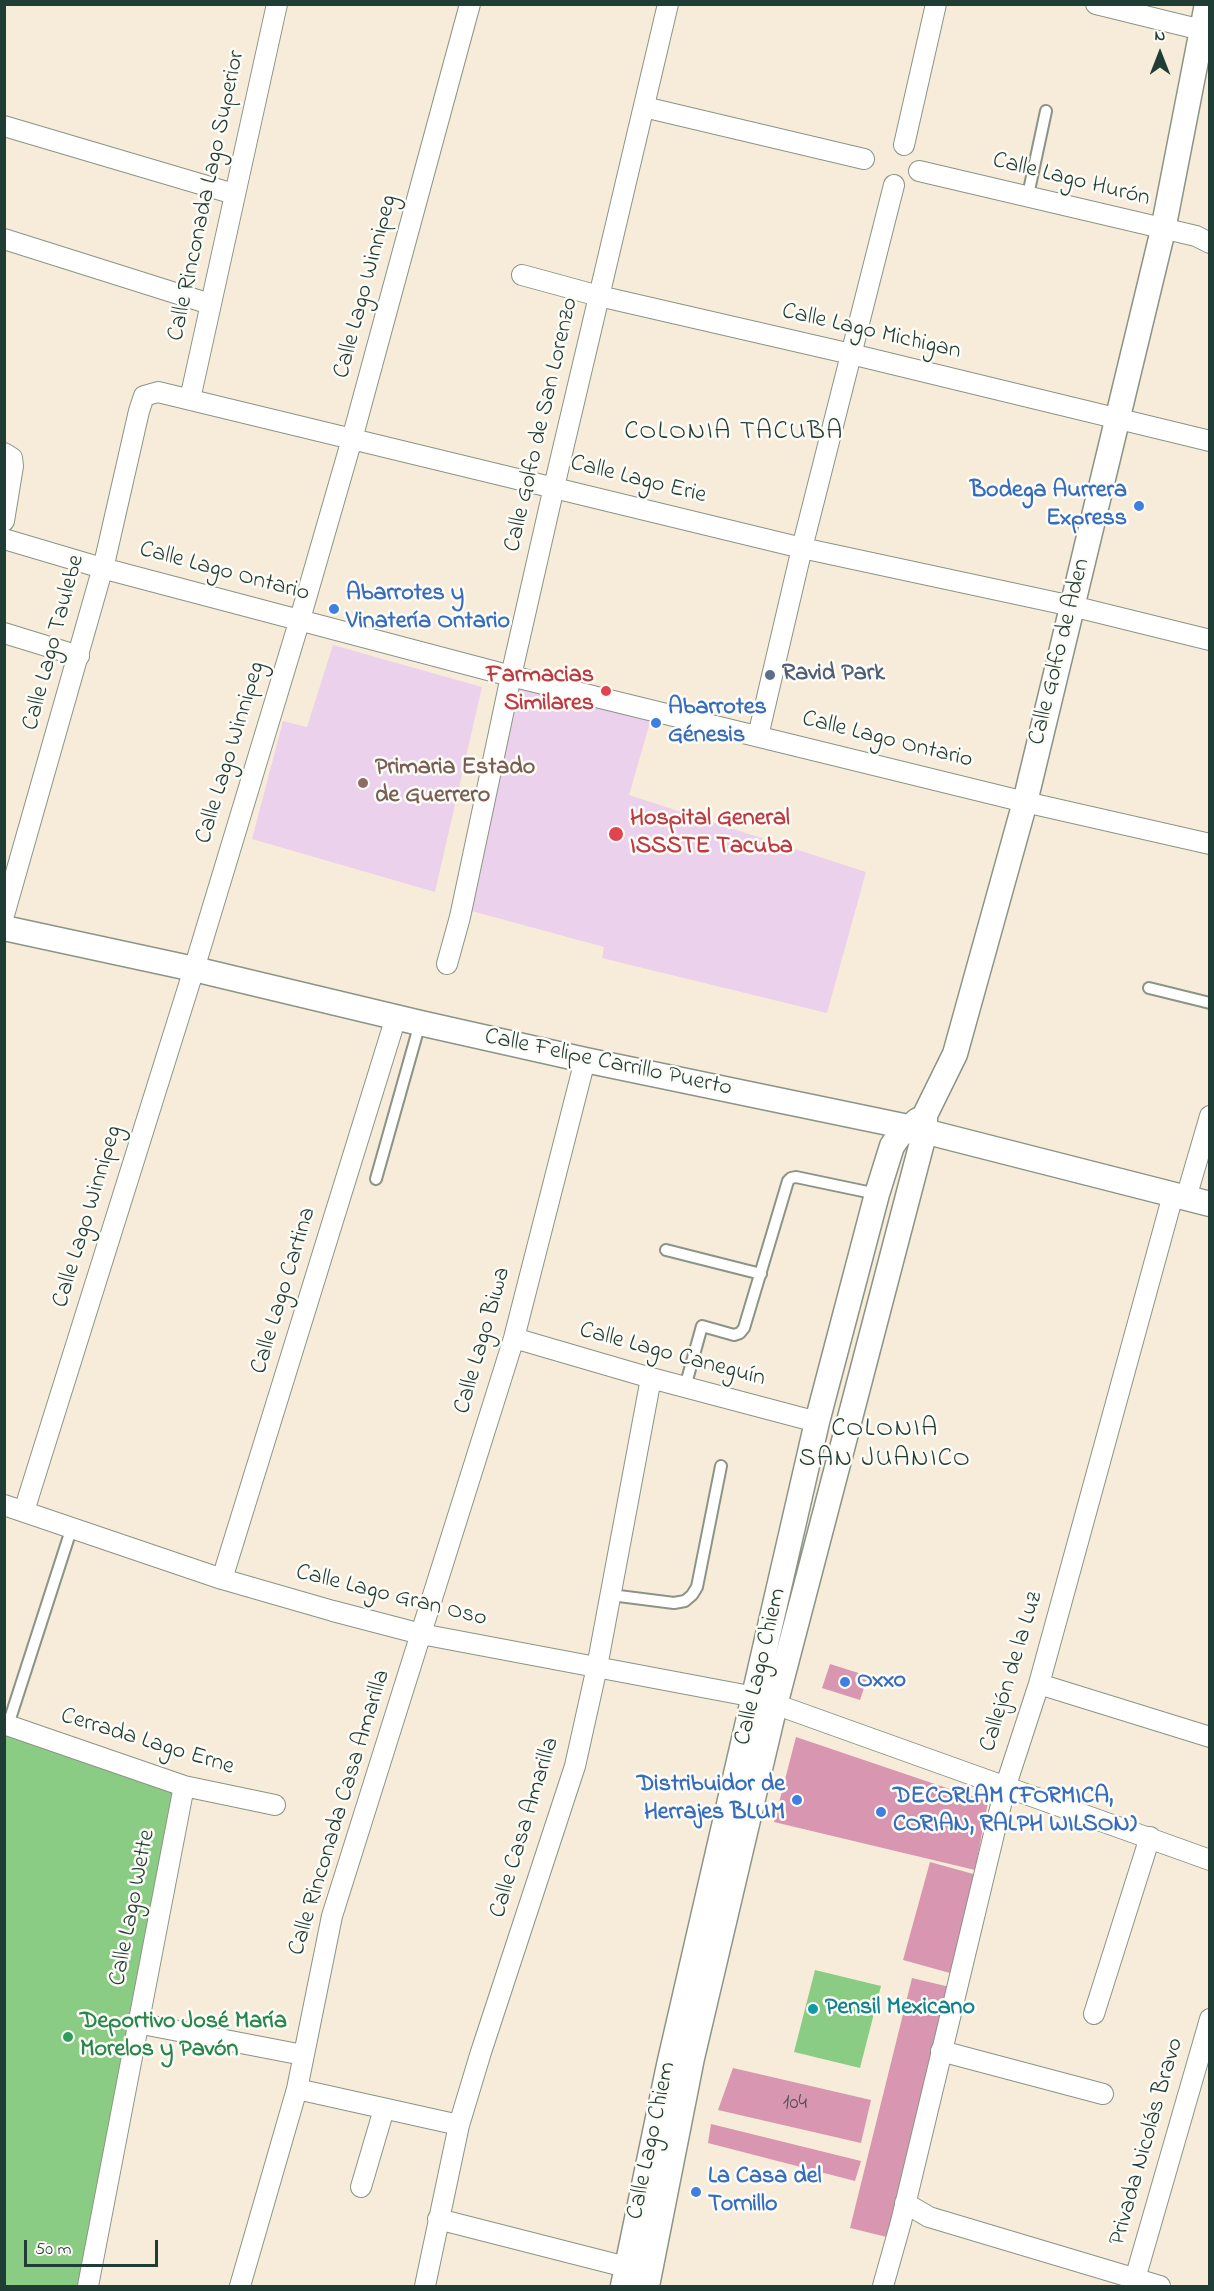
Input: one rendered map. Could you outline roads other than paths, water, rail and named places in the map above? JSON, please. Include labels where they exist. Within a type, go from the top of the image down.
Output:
[{"type":"street","name":"Calle Rinconada Lago Superior","points":[[190,399],[276,4]]},
{"type":"street","name":"Calle Lago Winnipeg","points":[[24,1511],[194,969],[300,620],[352,439],[470,4]]},
{"type":"street","name":"Calle Golfo de San Lorenzo","points":[[447,964],[460,917],[554,487],[668,4]]},
{"type":"street","points":[[904,145],[936,4]]},
{"type":"street","points":[[1096,4],[1206,31]]},
{"type":"street","name":"Calle Golfo de Aden","points":[[920,1125],[955,1054],[1025,802],[1163,230],[1206,31],[1207,4]]},
{"type":"street","points":[[644,107],[864,159]]},
{"type":"street","points":[[4,126],[234,194]]},
{"type":"street","name":"Calle Lago Hurón","points":[[919,171],[1196,236],[1209,243]]},
{"type":"street","points":[[758,736],[802,548],[894,184]]},
{"type":"street","points":[[4,239],[210,304]]},
{"type":"street","name":"Calle Lago Michigan","points":[[522,275],[599,296],[851,354],[1209,441]]},
{"type":"street","name":"Calle Lago Erie","points":[[158,392],[802,548],[1072,606],[1209,640]]},
{"type":"street","name":"Calle Lago Taulebe","points":[[4,915],[79,656],[139,411],[144,396],[158,392]]},
{"type":"street","points":[[4,453],[12,458],[14,466],[4,521]]},
{"type":"street","name":"Calle Lago Ontario","points":[[4,539],[102,568],[511,676],[1025,802],[1209,844]]},
{"type":"street","points":[[4,633],[79,656]]},
{"type":"street","name":"Calle Felipe Carrillo Puerto","points":[[4,928],[194,969],[585,1060],[920,1125],[1209,1204]]},
{"type":"street","name":"Calle Lago Cartina","points":[[222,1579],[396,1017]]},
{"type":"street","name":"Calle Lago Biwa","points":[[421,1634],[514,1338],[585,1060]]},
{"type":"street","name":"Callejón de la Luz","points":[[883,2286],[1005,1788],[1039,1684],[1180,1196],[1209,1116]]},
{"type":"street","name":"Calle Lago Chiem","points":[[647,2286],[765,1701],[817,1422],[877,1194],[892,1146],[899,1136],[920,1125]]},
{"type":"street","name":"Calle Lago Chiem","points":[[625,2277],[669,2066],[920,1125]]},
{"type":"street","name":"Calle Lago Caneguín","points":[[514,1338],[651,1378],[817,1422]]},
{"type":"street","name":"Calle Casa Amarilla","points":[[424,2286],[459,2124],[575,1766],[597,1667],[651,1378]]},
{"type":"street","name":"Calle Lago Gran Oso","points":[[4,1505],[222,1579],[421,1634],[765,1701],[1209,1860]]},
{"type":"street","name":"Calle Rinconada Casa Amarilla","points":[[240,2286],[297,2088],[332,1916],[421,1634]]},
{"type":"street","points":[[1039,1684],[1209,1737]]},
{"type":"street","name":"Cerrada Lago Erne","points":[[6,1724],[184,1786],[275,1805]]},
{"type":"street","name":"Calle Lago Wette","points":[[88,2286],[184,1786]]},
{"type":"street","points":[[1094,2014],[1150,1837]]},
{"type":"street","name":"Privada Nicolás Bravo","points":[[1135,2279],[1209,2019]]},
{"type":"street","points":[[137,2023],[303,2055]]},
{"type":"street","points":[[940,2051],[1104,2094]]},
{"type":"street","points":[[297,2088],[459,2124]]},
{"type":"street","points":[[361,2187],[384,2109]]},
{"type":"street","points":[[905,2203],[929,2217],[1160,2286]]},
{"type":"street","points":[[438,2219],[625,2277]]},
{"type":"lane","points":[[1028,195],[1046,111]]},
{"type":"lane","points":[[1149,988],[1209,1003]]},
{"type":"lane","points":[[376,1179],[420,1023]]},
{"type":"lane","points":[[685,1387],[702,1326],[734,1335],[740,1333],[744,1328],[788,1181],[796,1177],[877,1194]]},
{"type":"lane","points":[[666,1250],[761,1274]]},
{"type":"lane","points":[[610,1594],[674,1603],[685,1601],[692,1595],[697,1587],[721,1466]]},
{"type":"lane","points":[[6,1724],[72,1527]]},
{"type":"place","name":"Bodega Aurrera Express","points":[[1139,506]]},
{"type":"place","name":"Abarrotes y Vinatería Ontario","points":[[334,609]]},
{"type":"place","name":"Ravid Park","points":[[770,675]]},
{"type":"place","name":"Farmacias Similares","points":[[606,691]]},
{"type":"place","name":"Abarrotes Génesis","points":[[656,723]]},
{"type":"place","name":"Primaria Estado de Guerrero","points":[[363,783]]},
{"type":"place","name":"Hospital General ISSSTE Tacuba","points":[[616,834]]},
{"type":"place","name":"Oxxo","points":[[845,1682]]},
{"type":"place","name":"Distribuidor de Herrajes BLUM","points":[[797,1800]]},
{"type":"place","name":"DECORLAM (FORMICA, CORIAN, RALPH WILSON)","points":[[881,1812]]},
{"type":"place","name":"Pensil Mexicano","points":[[813,2009]]},
{"type":"place","name":"Deportivo José María Morelos y Pavón","points":[[68,2037]]},
{"type":"place","name":"La Casa del Tornillo","points":[[696,2192]]},
{"type":"district","name":"COLONIA TACUBA","points":[[734,434]]},
{"type":"district","name":"COLONIA SAN JUANICO","points":[[885,1446]]}]
